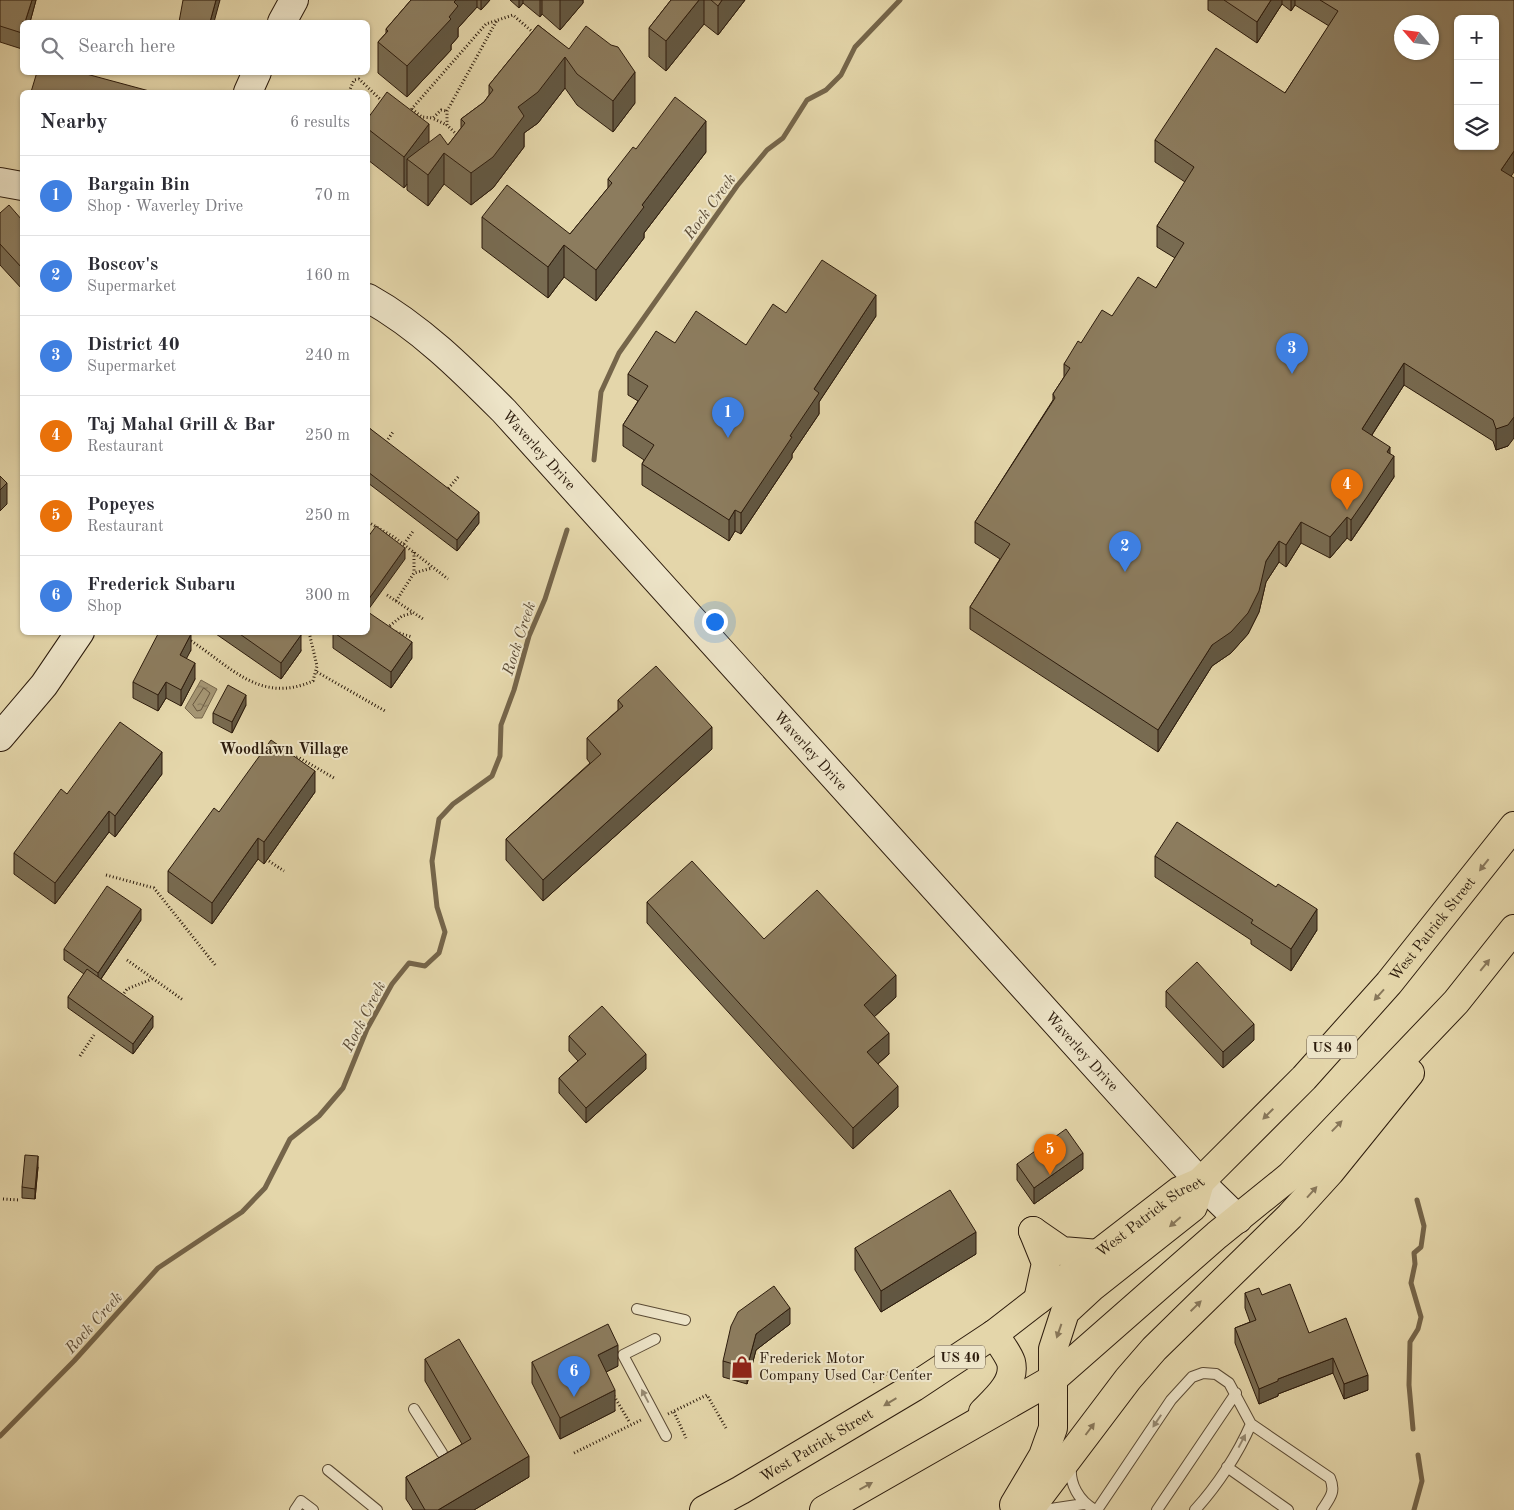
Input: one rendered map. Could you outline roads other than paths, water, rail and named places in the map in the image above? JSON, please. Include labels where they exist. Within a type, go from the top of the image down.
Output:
[{"type":"main road","name":"West Patrick Street","points":[[704,1510],[742,1490],[914,1387],[994,1334],[1179,1191],[1200,1182],[1304,1078],[1389,984],[1514,826]]},
{"type":"main road","points":[[1029,1510],[1128,1379],[1154,1349],[1290,1216],[1330,1172],[1405,1079],[1456,1002],[1514,929]]},
{"type":"main road","points":[[824,1510],[1053,1379],[1217,1235],[1290,1176],[1456,1002]]},
{"type":"main road","points":[[1011,1510],[1043,1456],[1053,1428],[1052,1349],[1065,1312],[1092,1287],[1193,1207],[1200,1182]]},
{"type":"main road","points":[[1038,1300],[1046,1263],[1033,1231],[1062,1251],[1099,1254]]},
{"type":"main road","points":[[965,1431],[1006,1388],[1011,1362],[994,1334]]},
{"type":"street","points":[[283,20],[294,0]]},
{"type":"street","points":[[249,90],[256,75]]},
{"type":"street","points":[[0,182],[20,186]]},
{"type":"street","name":"Waverley Drive","points":[[370,299],[416,330],[460,367],[504,411],[1200,1182],[1238,1219]]},
{"type":"street","points":[[0,737],[44,685],[78,635]]},
{"type":"lane","points":[[637,1309],[685,1320]]},
{"type":"lane","points":[[655,1339],[623,1355],[666,1436]]},
{"type":"lane","points":[[1072,1454],[1070,1471],[1073,1484],[1084,1504],[1096,1510],[1171,1400],[1192,1378],[1203,1373],[1216,1374],[1229,1383],[1251,1424],[1330,1478],[1334,1488],[1333,1494],[1322,1510]]},
{"type":"lane","points":[[1157,1510],[1236,1393]]},
{"type":"lane","points":[[414,1409],[442,1453]]},
{"type":"lane","points":[[1195,1510],[1227,1467],[1243,1442],[1251,1424]]},
{"type":"lane","points":[[1227,1467],[1288,1510]]},
{"type":"lane","points":[[328,1470],[377,1510]]},
{"type":"lane","points":[[295,1510],[302,1501],[313,1510]]},
{"type":"lane","points":[[1044,1510],[1084,1504]]},
{"type":"water","points":[[201,680],[217,689],[202,718],[195,718],[185,708]]},
{"type":"waterway","name":"Rock Creek","points":[[594,460],[601,392],[619,353],[737,186],[767,150],[783,138],[807,100],[826,90],[841,75],[855,47],[900,0]]},
{"type":"waterway","name":"Rock Creek","points":[[0,1436],[74,1361],[158,1268],[242,1212],[265,1188],[290,1139],[319,1116],[343,1088],[367,1029],[392,984],[409,963],[425,966],[439,953],[445,932],[437,907],[432,861],[439,819],[453,804],[492,776],[500,756],[501,725],[514,690],[529,636],[545,599],[567,530]]},
{"type":"waterway","points":[[1413,1429],[1409,1385],[1410,1342],[1418,1329],[1421,1317],[1411,1283],[1415,1264],[1414,1253],[1421,1247],[1424,1226],[1417,1200]]},
{"type":"waterway","points":[[1414,1510],[1422,1481],[1418,1455]]},
{"type":"place","name":"District 40","points":[[1292,374]]},
{"type":"place","name":"Bargain Bin","points":[[728,438]]},
{"type":"place","name":"Taj Mahal Grill & Bar","points":[[1347,510]]},
{"type":"place","name":"Boscov's","points":[[1125,572]]},
{"type":"place","name":"Popeyes","points":[[1050,1175]]},
{"type":"place","name":"Frederick Motor Company Used Car Center","points":[[742,1367]]},
{"type":"place","name":"Frederick Subaru","points":[[574,1397]]},
{"type":"district","name":"Woodlawn Village","points":[[284,748]]}]
